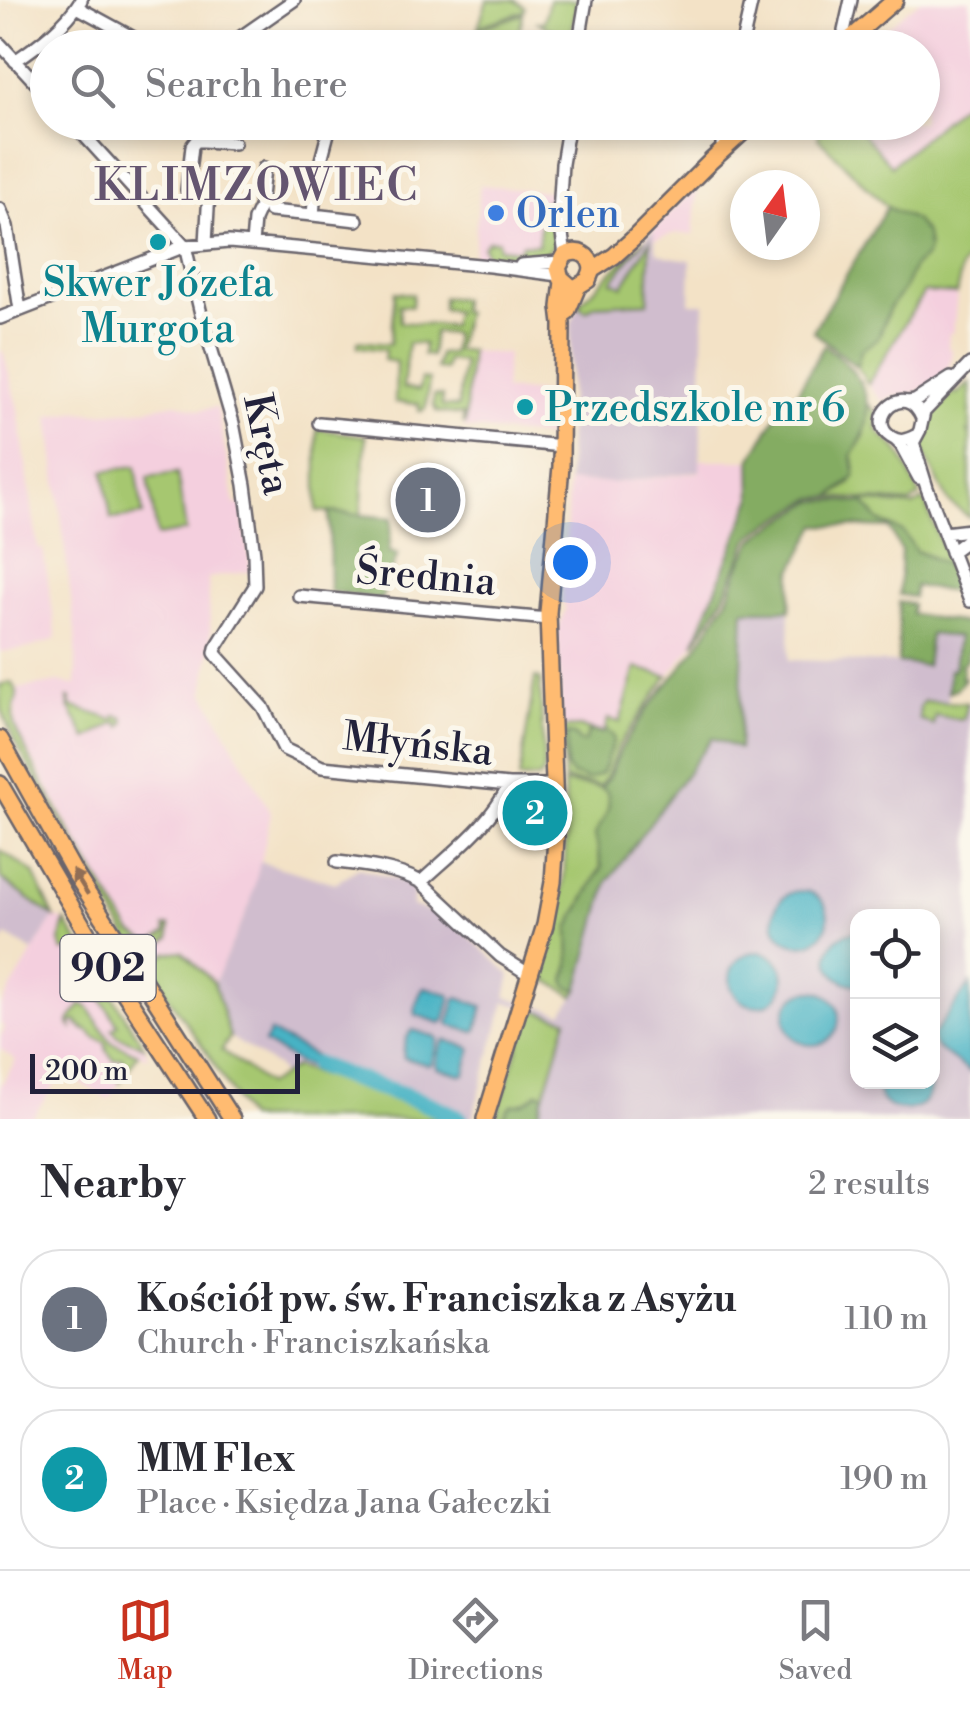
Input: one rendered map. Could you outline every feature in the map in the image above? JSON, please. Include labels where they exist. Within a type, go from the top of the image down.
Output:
[{"type":"main road","points":[[860,30],[895,0]]},
{"type":"main road","points":[[486,1119],[547,917],[553,882],[556,838],[548,619],[562,446],[562,324],[572,267],[624,246],[734,140]]},
{"type":"main road","name":"902","points":[[0,738],[74,872],[232,1116]]},
{"type":"main road","name":"902","points":[[0,784],[101,957],[207,1119]]},
{"type":"street","points":[[251,30],[294,0]]},
{"type":"street","points":[[581,30],[586,0]]},
{"type":"street","points":[[746,30],[752,0]]},
{"type":"street","points":[[844,30],[852,0]]},
{"type":"street","points":[[54,30],[79,3],[123,30]]},
{"type":"street","points":[[0,44],[30,77]]},
{"type":"street","points":[[16,62],[30,52]]},
{"type":"street","points":[[88,140],[185,246]]},
{"type":"street","points":[[313,215],[316,179],[326,140]]},
{"type":"street","points":[[0,318],[185,246],[206,243],[491,266],[572,267],[566,218],[567,140]]},
{"type":"street","points":[[723,140],[724,149]]},
{"type":"street","points":[[206,243],[209,192],[187,190],[192,146],[196,141],[234,143]]},
{"type":"street","points":[[252,244],[264,168]]},
{"type":"street","points":[[0,209],[7,226],[20,310]]},
{"type":"street","points":[[270,211],[357,220]]},
{"type":"street","name":"Kręta","points":[[185,246],[233,423],[246,484],[254,554],[255,586],[216,648]]},
{"type":"street","points":[[926,488],[902,445],[884,428],[884,413],[894,403],[915,401],[970,364]]},
{"type":"street","points":[[959,374],[924,412],[913,443],[926,488],[970,600]]},
{"type":"street","points":[[908,402],[916,406],[922,418]]},
{"type":"street","points":[[319,422],[562,446]]},
{"type":"street","points":[[895,440],[916,436]]},
{"type":"street","points":[[944,534],[970,530]]},
{"type":"street","points":[[951,552],[970,538]]},
{"type":"street","name":"Średnia","points":[[299,596],[548,619]]},
{"type":"street","name":"Młyńska","points":[[216,648],[218,657],[263,708],[284,748],[310,762],[332,769],[509,785],[554,785]]},
{"type":"street","points":[[421,882],[489,816],[509,785]]},
{"type":"street","points":[[337,862],[378,868],[421,882],[500,956],[530,975]]},
{"type":"shaded area","points":[[920,0],[970,0],[970,97],[940,123],[940,30],[884,30]]},
{"type":"shaded area","points":[[869,140],[921,140],[891,166]]},
{"type":"shaded area","points":[[480,185],[558,192],[561,254],[551,259],[512,262],[473,259]]},
{"type":"shaded area","points":[[695,188],[693,235],[675,233],[654,240],[653,230]]},
{"type":"shaded area","points":[[653,230],[657,252],[691,260],[690,303],[704,303],[700,471],[612,483],[568,482],[571,324],[577,309]]},
{"type":"shaded area","points":[[924,291],[957,294],[954,324],[949,333],[950,364],[938,381],[926,388],[883,402],[868,384]]},
{"type":"shaded area","points":[[3,351],[18,409],[38,549],[43,549],[57,639],[0,652],[0,352]]},
{"type":"shaded area","points":[[470,351],[507,354],[504,390],[553,394],[550,437],[464,428]]},
{"type":"shaded area","points":[[177,403],[199,410],[217,407],[235,505],[242,504],[251,571],[208,578],[211,644],[204,692],[271,813],[250,904],[214,983],[158,974],[129,934],[15,727],[17,689],[58,682],[76,685],[76,640],[49,416],[78,411],[138,410]]},
{"type":"shaded area","points":[[700,460],[751,460],[752,499],[694,644],[668,676],[636,668],[620,722],[604,734],[580,727],[562,728],[556,635],[566,608],[563,558],[568,482],[612,483],[700,472]]},
{"type":"shaded area","points":[[744,609],[790,610],[789,660],[925,666],[930,634],[958,637],[954,670],[949,670],[948,701],[970,703],[970,1119],[537,1119],[567,1019],[505,1002],[472,1119],[443,1119],[285,1079],[277,1067],[230,1037],[214,983],[250,904],[260,862],[335,883],[359,868],[415,885],[412,906],[448,917],[511,975],[506,997],[563,1013],[578,990],[608,881],[712,737],[739,748]]},
{"type":"shaded area","points":[[0,878],[54,917],[33,952],[7,936],[0,946]]},
{"type":"shaded area","points":[[54,917],[65,921],[144,1045],[148,1058],[138,1054],[109,1099],[63,1073],[31,1119],[0,1119],[0,1087],[16,1060],[0,1049],[5,1028],[0,1023],[0,1007]]},
{"type":"green space","points":[[487,0],[514,0],[525,7],[524,11],[478,27]]},
{"type":"green space","points":[[549,0],[577,3],[572,30],[556,30],[538,22],[544,22]]},
{"type":"green space","points":[[523,14],[520,30],[477,29]]},
{"type":"green space","points":[[970,97],[970,254],[961,268],[957,294],[924,292],[868,384],[857,367],[813,331],[887,207],[820,140],[869,140],[891,166],[921,140],[940,140],[940,123]]},
{"type":"green space","points":[[555,201],[554,245],[544,257],[488,259],[483,247],[487,241],[498,241],[499,248],[519,250],[522,244],[538,245],[543,203]]},
{"type":"green space","points":[[887,207],[915,220],[926,234],[928,249],[889,309],[878,339],[861,350],[857,367],[813,331]]},
{"type":"green space","points":[[645,239],[612,281],[623,286],[650,241],[648,302],[595,305],[586,311],[578,305]]},
{"type":"green space","points":[[395,292],[413,294],[412,306],[399,305],[400,322],[451,326],[455,311],[442,309],[443,297],[461,299],[460,311],[465,312],[456,350],[470,351],[465,424],[463,415],[437,412],[433,406],[434,395],[442,396],[442,406],[458,407],[463,362],[447,360],[445,370],[436,369],[439,354],[452,353],[454,334],[434,332],[431,356],[423,355],[424,344],[408,343],[403,388],[419,390],[421,379],[429,380],[426,407],[422,411],[419,404],[395,402],[396,362],[384,360],[385,350],[358,347],[358,341],[390,344]]},
{"type":"green space","points":[[824,345],[850,369],[865,395],[867,423],[852,455],[855,477],[831,497],[814,498],[749,539],[724,597],[694,644],[752,499],[751,460],[781,407],[788,409]]},
{"type":"green space","points":[[970,382],[970,518],[948,501],[920,445],[928,417]]},
{"type":"green space","points":[[869,405],[877,413],[879,432],[899,452],[920,496],[910,503],[831,497],[851,483],[856,469],[852,455],[864,436]]},
{"type":"green space","points":[[317,429],[366,436],[361,515],[317,511]]},
{"type":"green space","points":[[136,466],[143,515],[111,519],[104,471]]},
{"type":"green space","points":[[177,473],[186,531],[157,536],[148,477]]},
{"type":"green space","points":[[924,500],[954,577],[932,557],[916,551],[903,532],[879,521],[861,501],[913,506]]},
{"type":"green space","points":[[814,501],[864,503],[879,521],[903,532],[916,551],[944,563],[960,593],[915,586],[913,597],[899,595],[901,551],[889,528],[817,525],[792,572],[790,610],[744,610],[739,749],[712,738],[608,881],[578,990],[568,987],[565,980],[570,965],[569,928],[602,867],[595,835],[609,804],[607,792],[601,788],[621,748],[697,647],[728,598],[753,541]]},
{"type":"green space","points":[[329,512],[392,518],[389,552],[398,554],[381,600],[330,591]]},
{"type":"green space","points":[[899,602],[912,604],[911,614],[970,624],[970,651],[961,665],[961,677],[966,677],[958,688],[948,692],[949,669],[954,669],[958,637],[930,634],[926,666],[898,663]]},
{"type":"green space","points":[[636,668],[668,676],[618,746],[607,776],[600,786],[564,780],[562,728],[580,727],[604,733],[608,719],[620,722]]},
{"type":"green space","points":[[535,678],[540,679],[544,772],[540,778],[519,779]]},
{"type":"green space","points":[[10,682],[17,693],[13,716],[17,733],[131,932],[150,943],[167,933],[165,927],[170,926],[170,938],[156,948],[146,963],[13,739],[0,705],[0,685]]},
{"type":"green space","points":[[68,698],[70,706],[114,720],[116,715],[124,718],[125,723],[121,727],[118,722],[87,739],[69,707]]},
{"type":"green space","points":[[924,701],[967,703],[964,718],[935,715],[933,725],[919,719]]},
{"type":"green space","points":[[605,729],[614,739],[602,773],[588,780],[572,775],[566,767],[567,734],[584,742],[589,731],[604,733]]},
{"type":"green space","points":[[564,783],[605,788],[609,799],[607,815],[598,829],[601,867],[569,928],[570,965],[565,980],[568,987],[578,990],[574,996],[547,980],[543,986],[543,969],[556,927],[564,879]]},
{"type":"green space","points":[[0,850],[34,873],[54,917],[0,878]]},
{"type":"green space","points":[[65,921],[144,1046],[119,1037],[112,1029],[118,1025],[69,949],[63,952],[60,942]]},
{"type":"green space","points":[[182,951],[214,983],[230,1037],[222,1050],[267,1085],[295,1067],[442,1119],[247,1119],[155,978],[156,964],[166,953]]},
{"type":"green space","points":[[82,1004],[111,1042],[138,1054],[119,1083],[123,1058],[114,1060],[105,1042],[78,1026],[77,1021],[72,1022],[72,1028],[69,1024]]},
{"type":"green space","points":[[530,1009],[567,1019],[537,1119],[496,1119]]},
{"type":"green space","points":[[539,1092],[544,1094],[537,1119],[503,1119],[511,1105],[524,1103]]},
{"type":"water","points":[[801,891],[820,899],[828,918],[820,937],[801,945],[782,937],[774,918],[782,899]]},
{"type":"water","points":[[850,933],[850,983],[836,975],[829,958],[830,949]]},
{"type":"water","points":[[757,952],[776,960],[784,979],[776,998],[757,1006],[738,998],[730,979],[738,960]]},
{"type":"water","points":[[970,984],[970,1072],[940,1050],[940,1025]]},
{"type":"water","points":[[425,987],[451,997],[441,1023],[416,1015]]},
{"type":"water","points":[[812,991],[831,999],[839,1018],[831,1037],[812,1045],[793,1037],[785,1018],[793,999]]},
{"type":"water","points":[[458,998],[483,1006],[475,1032],[449,1023]]},
{"type":"water","points":[[413,1030],[438,1040],[429,1065],[404,1058],[405,1043]]},
{"type":"water","points":[[270,1032],[311,1054],[335,1074],[300,1064],[264,1043]]},
{"type":"water","points":[[445,1040],[471,1050],[462,1075],[437,1068],[438,1053]]},
{"type":"water","points":[[879,1089],[929,1089],[923,1103],[904,1110],[885,1103]]},
{"type":"waterway","points":[[316,1065],[459,1119]]},
{"type":"waterway","points":[[454,1107],[458,1118]]},
{"type":"place","name":"Orlen","points":[[496,213]]},
{"type":"place","name":"Skwer Józefa Murgota","points":[[158,242]]},
{"type":"place","name":"Przedszkole nr 6","points":[[525,407]]},
{"type":"place","name":"Kościół pw. św. Franciszka z Asyżu","points":[[428,500]]},
{"type":"place","name":"MM Flex","points":[[535,813]]},
{"type":"district","name":"KLIMZOWIEC","points":[[257,184]]}]
